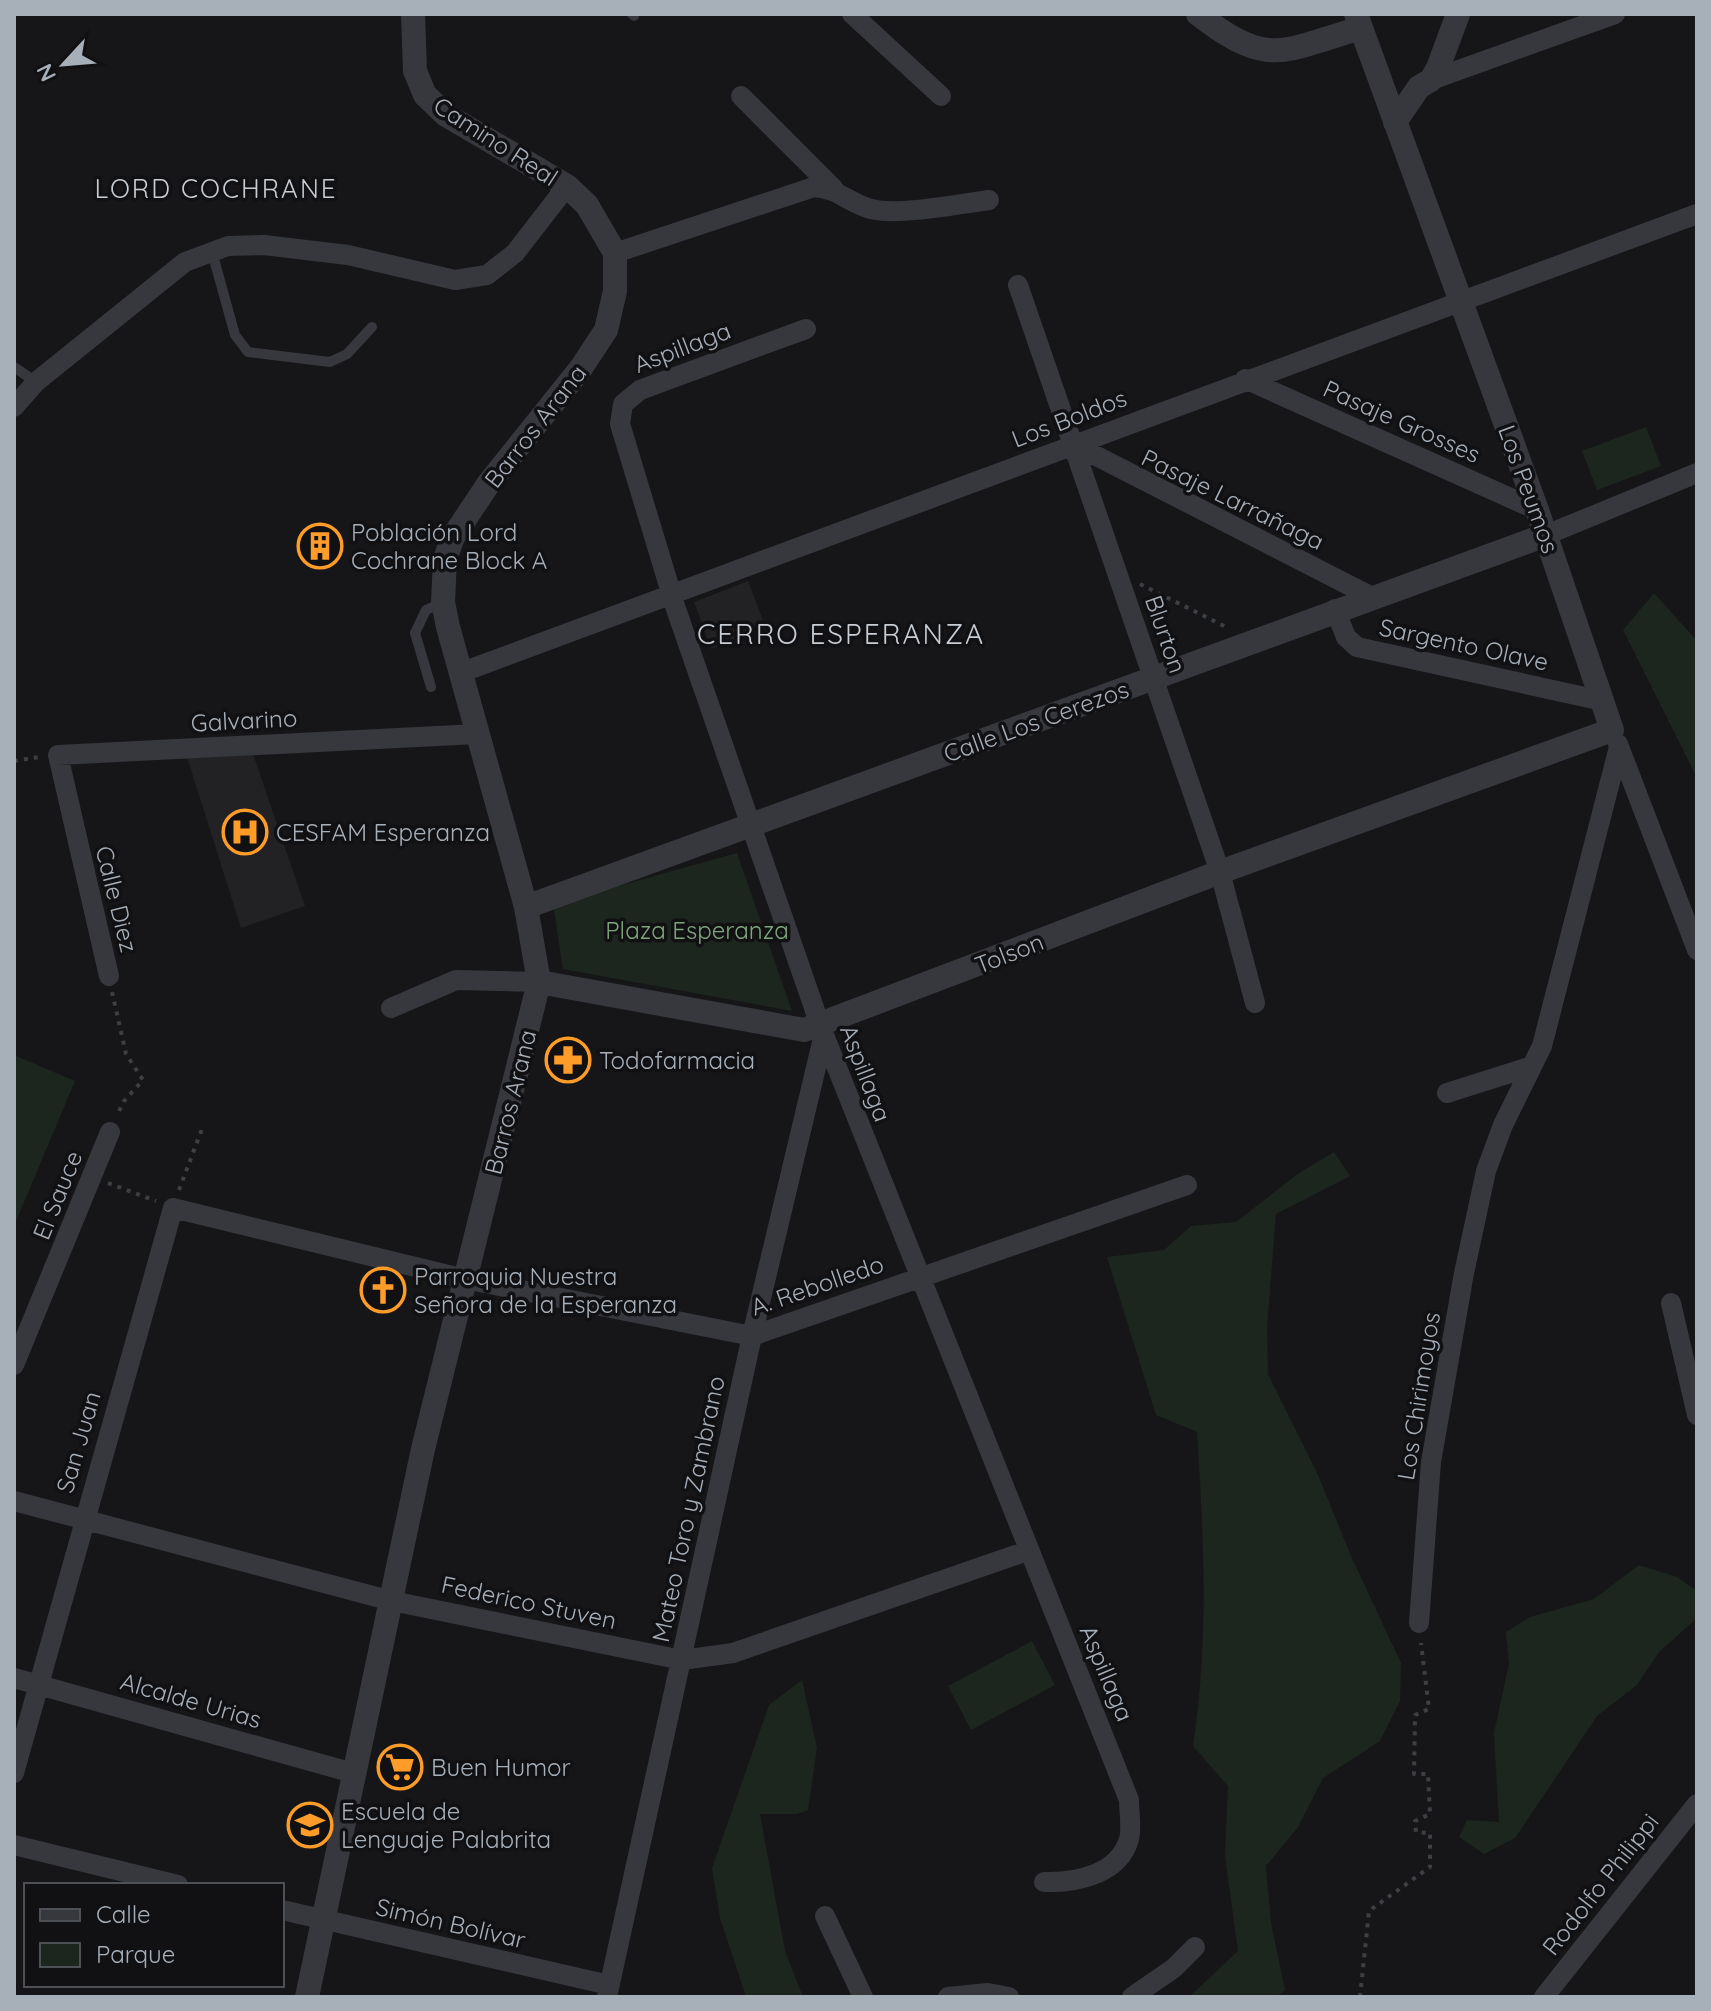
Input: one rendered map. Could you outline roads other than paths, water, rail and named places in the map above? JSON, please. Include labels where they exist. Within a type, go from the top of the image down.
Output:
[{"type":"street","name":"Camino Real","points":[[413,14],[415,71],[425,95],[446,115],[567,186],[587,205],[615,253]]},
{"type":"street","points":[[852,14],[941,96]]},
{"type":"street","points":[[1198,14],[1226,37],[1264,52],[1286,49],[1358,21]]},
{"type":"street","points":[[1395,122],[1444,56],[1458,14]]},
{"type":"street","points":[[1382,86],[1425,83],[1615,14]]},
{"type":"street","name":"Los Peumos","points":[[1358,21],[1546,535],[1616,738],[1697,950]]},
{"type":"street","points":[[741,96],[834,189],[858,204],[880,211],[989,200]]},
{"type":"street","points":[[14,407],[36,382],[185,262],[228,246],[264,245],[348,255],[455,280],[487,275],[515,253],[567,186]]},
{"type":"street","points":[[615,253],[814,187],[834,189]]},
{"type":"street","name":"Los Boldos","points":[[460,673],[1245,379],[1697,214]]},
{"type":"street","name":"Barros Arana","points":[[307,1997],[353,1773],[465,1279],[539,982],[526,907],[443,602],[445,559],[453,537],[489,483],[581,368],[606,330],[615,291],[615,253]]},
{"type":"street","name":"Blurton","points":[[1018,285],[1220,872],[1255,1003]]},
{"type":"street","name":"Aspillaga","points":[[806,329],[640,390],[623,404],[620,424],[672,595],[822,1029],[1027,1551],[1112,1750],[1129,1800],[1129,1839],[1119,1856],[1100,1872],[1071,1883],[1044,1882]]},
{"type":"street","name":"Pasaje Grosses","points":[[1245,379],[1537,510]]},
{"type":"street","name":"Pasaje Larrañaga","points":[[1073,444],[1372,597]]},
{"type":"street","points":[[1546,535],[1697,473]]},
{"type":"street","name":"Calle Los Cerezos","points":[[526,907],[1335,609],[1546,535]]},
{"type":"street","name":"Sargento Olave","points":[[1335,609],[1346,637],[1357,647],[1603,701]]},
{"type":"street","name":"Galvarino","points":[[58,755],[477,734]]},
{"type":"street","name":"Tolson","points":[[391,1008],[456,980],[539,982],[792,1031],[822,1029],[1220,872],[1616,738]]},
{"type":"street","name":"Los Chirimoyos","points":[[1419,1623],[1431,1462],[1464,1273],[1486,1171],[1503,1125],[1542,1046],[1616,738]]},
{"type":"street","name":"Calle Diez","points":[[58,755],[109,976]]},
{"type":"street","name":"Mateo Toro y Zambrano","points":[[608,1991],[822,1029]]},
{"type":"street","points":[[1447,1093],[1532,1066]]},
{"type":"street","name":"El Sauce","points":[[14,1365],[110,1132]]},
{"type":"street","name":"A. Rebolledo","points":[[173,1208],[465,1279],[752,1336],[1187,1185]]},
{"type":"street","name":"San Juan","points":[[14,1773],[173,1208]]},
{"type":"street","points":[[1671,1303],[1697,1415]]},
{"type":"street","name":"Federico Stuven","points":[[14,1501],[392,1601],[682,1660],[733,1653],[1027,1551]]},
{"type":"street","name":"Alcalde Urias","points":[[14,1678],[353,1773]]},
{"type":"street","name":"Rodolfo Philippi","points":[[1544,1997],[1697,1804]]},
{"type":"street","points":[[14,1845],[170,1883]]},
{"type":"street","name":"Simón Bolívar","points":[[284,1911],[608,1991]]},
{"type":"street","points":[[825,1916],[863,1997]]},
{"type":"street","points":[[1132,1997],[1174,1968],[1195,1947]]},
{"type":"street","points":[[948,1997],[988,1993],[1009,1997]]},
{"type":"lane","points":[[212,252],[235,335],[248,352],[330,362],[347,354],[372,327]]},
{"type":"lane","points":[[14,367],[36,382]]},
{"type":"lane","points":[[431,687],[415,633],[426,610],[443,602]]},
{"type":"place","name":"Población Lord Cochrane Block A","points":[[320,546]]},
{"type":"place","name":"CESFAM Esperanza","points":[[245,832]]},
{"type":"place","name":"Todofarmacia","points":[[568,1060]]},
{"type":"place","name":"Parroquia Nuestra Señora de la Esperanza","points":[[383,1290]]},
{"type":"place","name":"Buen Humor","points":[[400,1767]]},
{"type":"place","name":"Escuela de Lenguaje Palabrita","points":[[310,1825]]},
{"type":"district","name":"LORD COCHRANE","points":[[216,188]]},
{"type":"district","name":"CERRO ESPERANZA","points":[[841,633]]},
{"type":"park label","name":"Plaza Esperanza","points":[[697,930]]}]
